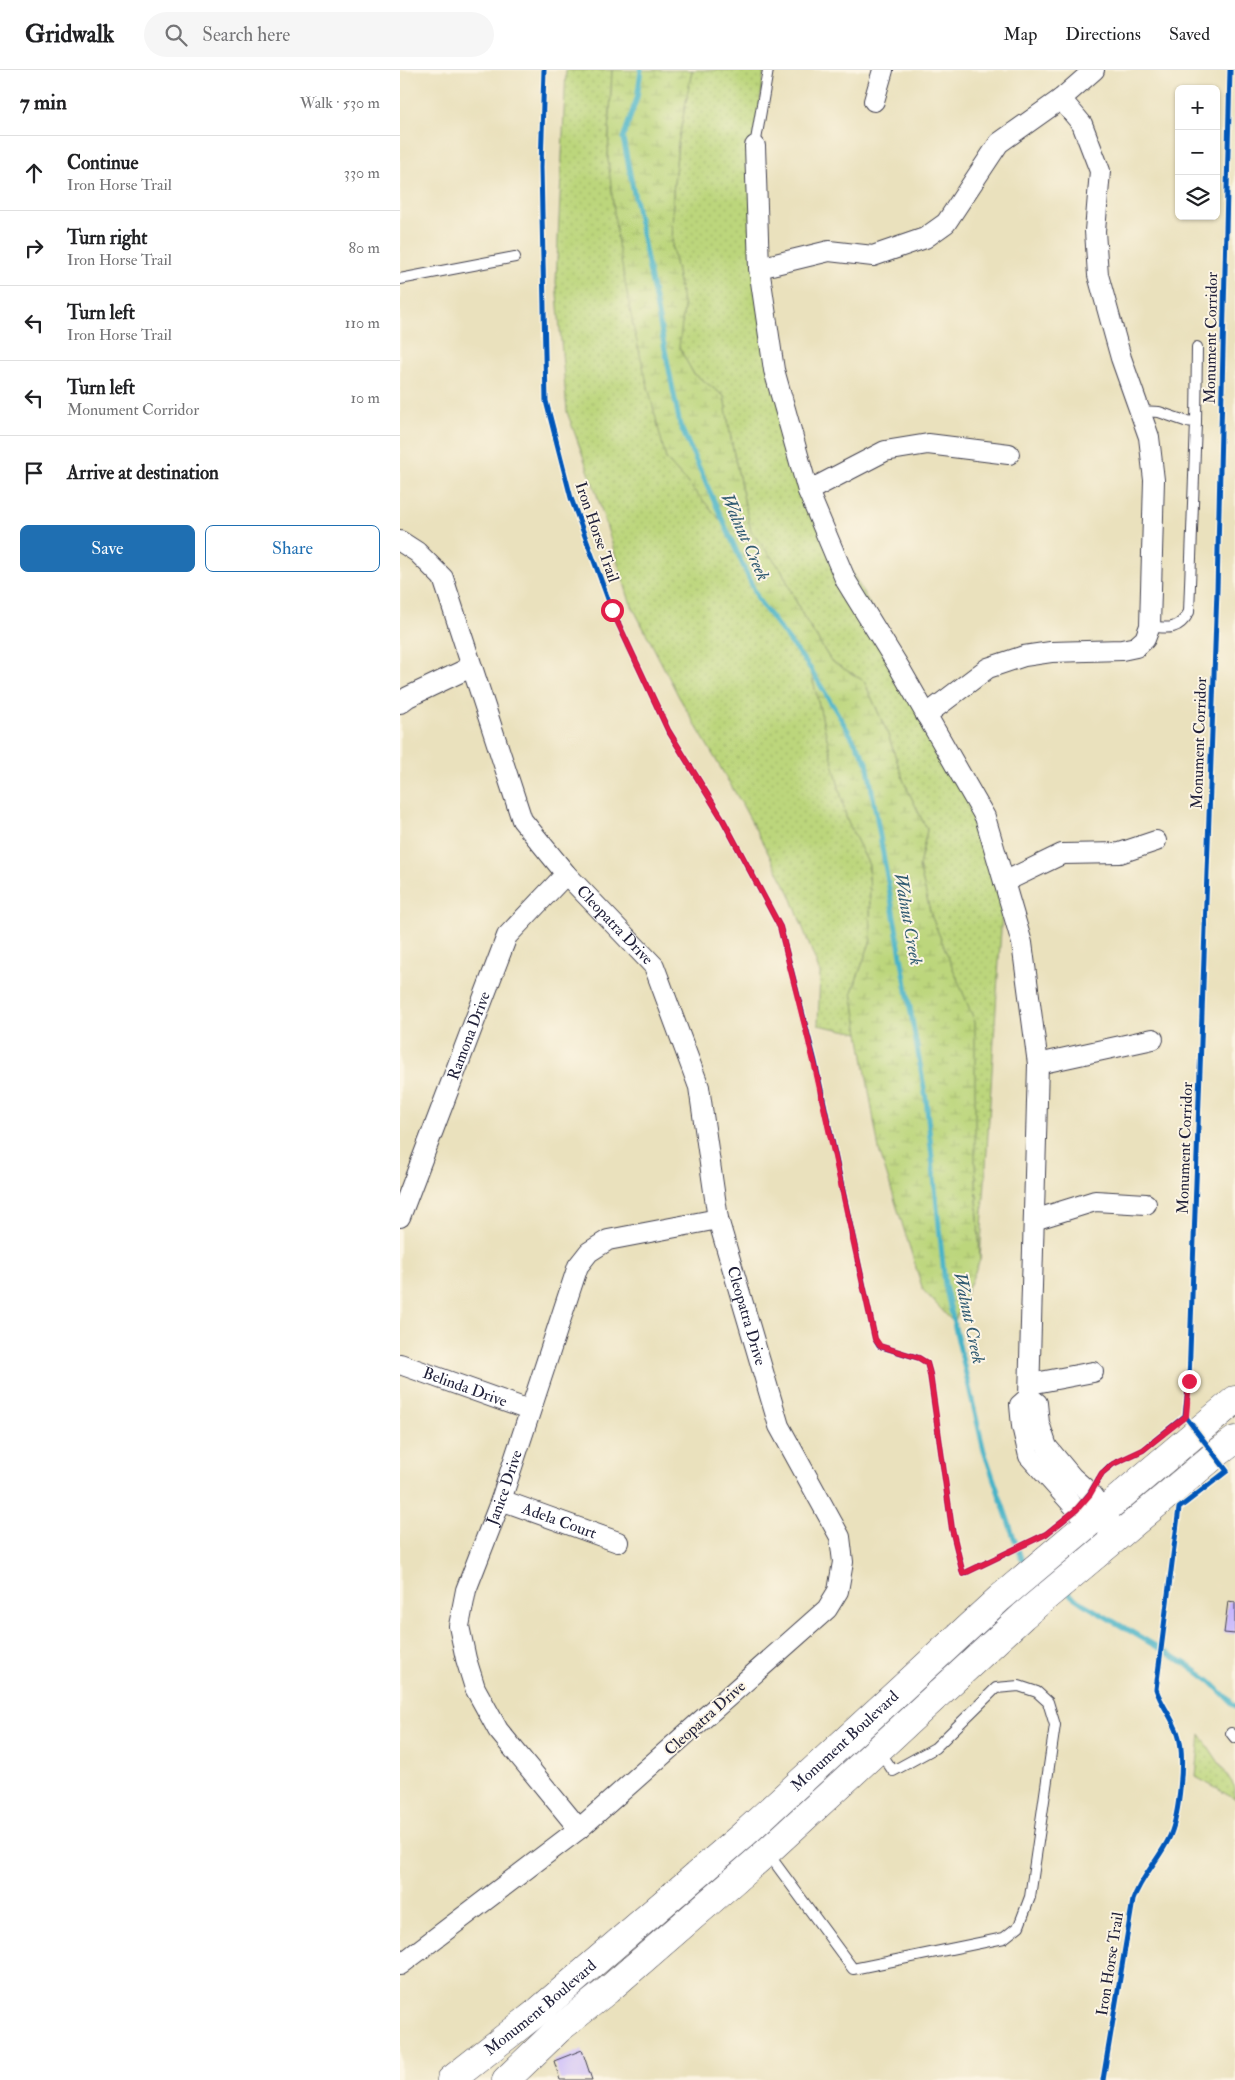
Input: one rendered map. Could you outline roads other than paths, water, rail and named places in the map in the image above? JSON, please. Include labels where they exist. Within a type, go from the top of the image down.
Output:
[{"type":"main road","name":"Monument Boulevard","points":[[451,2080],[535,2014],[748,1830],[1061,1544],[1149,1474],[1229,1415]]},
{"type":"main road","name":"Monument Boulevard","points":[[506,2080],[559,2029],[608,1990],[766,1852],[1023,1616],[1235,1440]]},
{"type":"street","points":[[874,101],[883,70]]},
{"type":"street","points":[[759,268],[829,251],[873,256],[925,238],[946,223],[999,144],[1061,99],[1094,70]]},
{"type":"street","points":[[926,715],[988,668],[1024,656],[1052,652],[1122,650],[1136,647],[1145,639],[1150,626],[1154,480],[1149,437],[1121,358],[1098,275],[1095,231],[1100,171],[1082,124],[1061,99]]},
{"type":"street","points":[[755,146],[759,268],[774,370],[808,491],[846,581],[985,818],[1022,943],[1038,1064],[1030,1390],[1037,1403],[1039,1423],[1047,1447],[1072,1477],[1090,1494],[1096,1517],[1110,1520],[1107,1545]]},
{"type":"street","points":[[808,491],[885,451],[928,444],[1009,454]]},
{"type":"street","name":"Cleopatra Drive","points":[[400,541],[417,552],[443,578],[522,820],[566,874],[654,966],[699,1087],[718,1218],[779,1426],[840,1537],[843,1562],[838,1591],[827,1609],[579,1829],[400,1965]]},
{"type":"street","points":[[400,703],[408,697],[471,667]]},
{"type":"street","points":[[1004,882],[1062,854],[1120,853],[1156,841]]},
{"type":"street","name":"Ramona Drive","points":[[400,1217],[507,936],[566,874]]},
{"type":"street","points":[[1038,1064],[1153,1039]]},
{"type":"street","points":[[1034,1220],[1095,1201],[1146,1204]]},
{"type":"street","name":"Janice Drive","points":[[579,1829],[498,1730],[475,1688],[459,1626],[466,1590],[501,1500],[529,1410],[578,1266],[589,1252],[608,1240],[718,1218]]},
{"type":"street","name":"Belinda Drive","points":[[400,1364],[529,1410]]},
{"type":"street","points":[[1030,1390],[1093,1372]]},
{"type":"street","name":"Adela Court","points":[[501,1500],[618,1542]]},
{"type":"lane","points":[[755,146],[768,70]]},
{"type":"lane","points":[[400,279],[516,257]]},
{"type":"lane","points":[[1150,626],[1176,627],[1184,622],[1189,612],[1197,347]]},
{"type":"lane","points":[[1140,411],[1159,412],[1185,421],[1196,422]]},
{"type":"lane","points":[[766,1852],[852,1969],[1004,1938],[1019,1926],[1030,1898],[1055,1725],[1048,1702],[1037,1692],[1019,1686],[996,1688],[935,1748],[893,1771],[878,1748]]},
{"type":"waterway","name":"Walnut Creek","points":[[641,70],[637,98],[623,138],[680,425],[759,601],[810,668],[867,762],[926,1099],[945,1285],[984,1451],[1021,1558],[1027,1563]]},
{"type":"waterway","name":"Walnut Creek","points":[[1066,1592],[1188,1665],[1211,1682],[1235,1706]]}]
